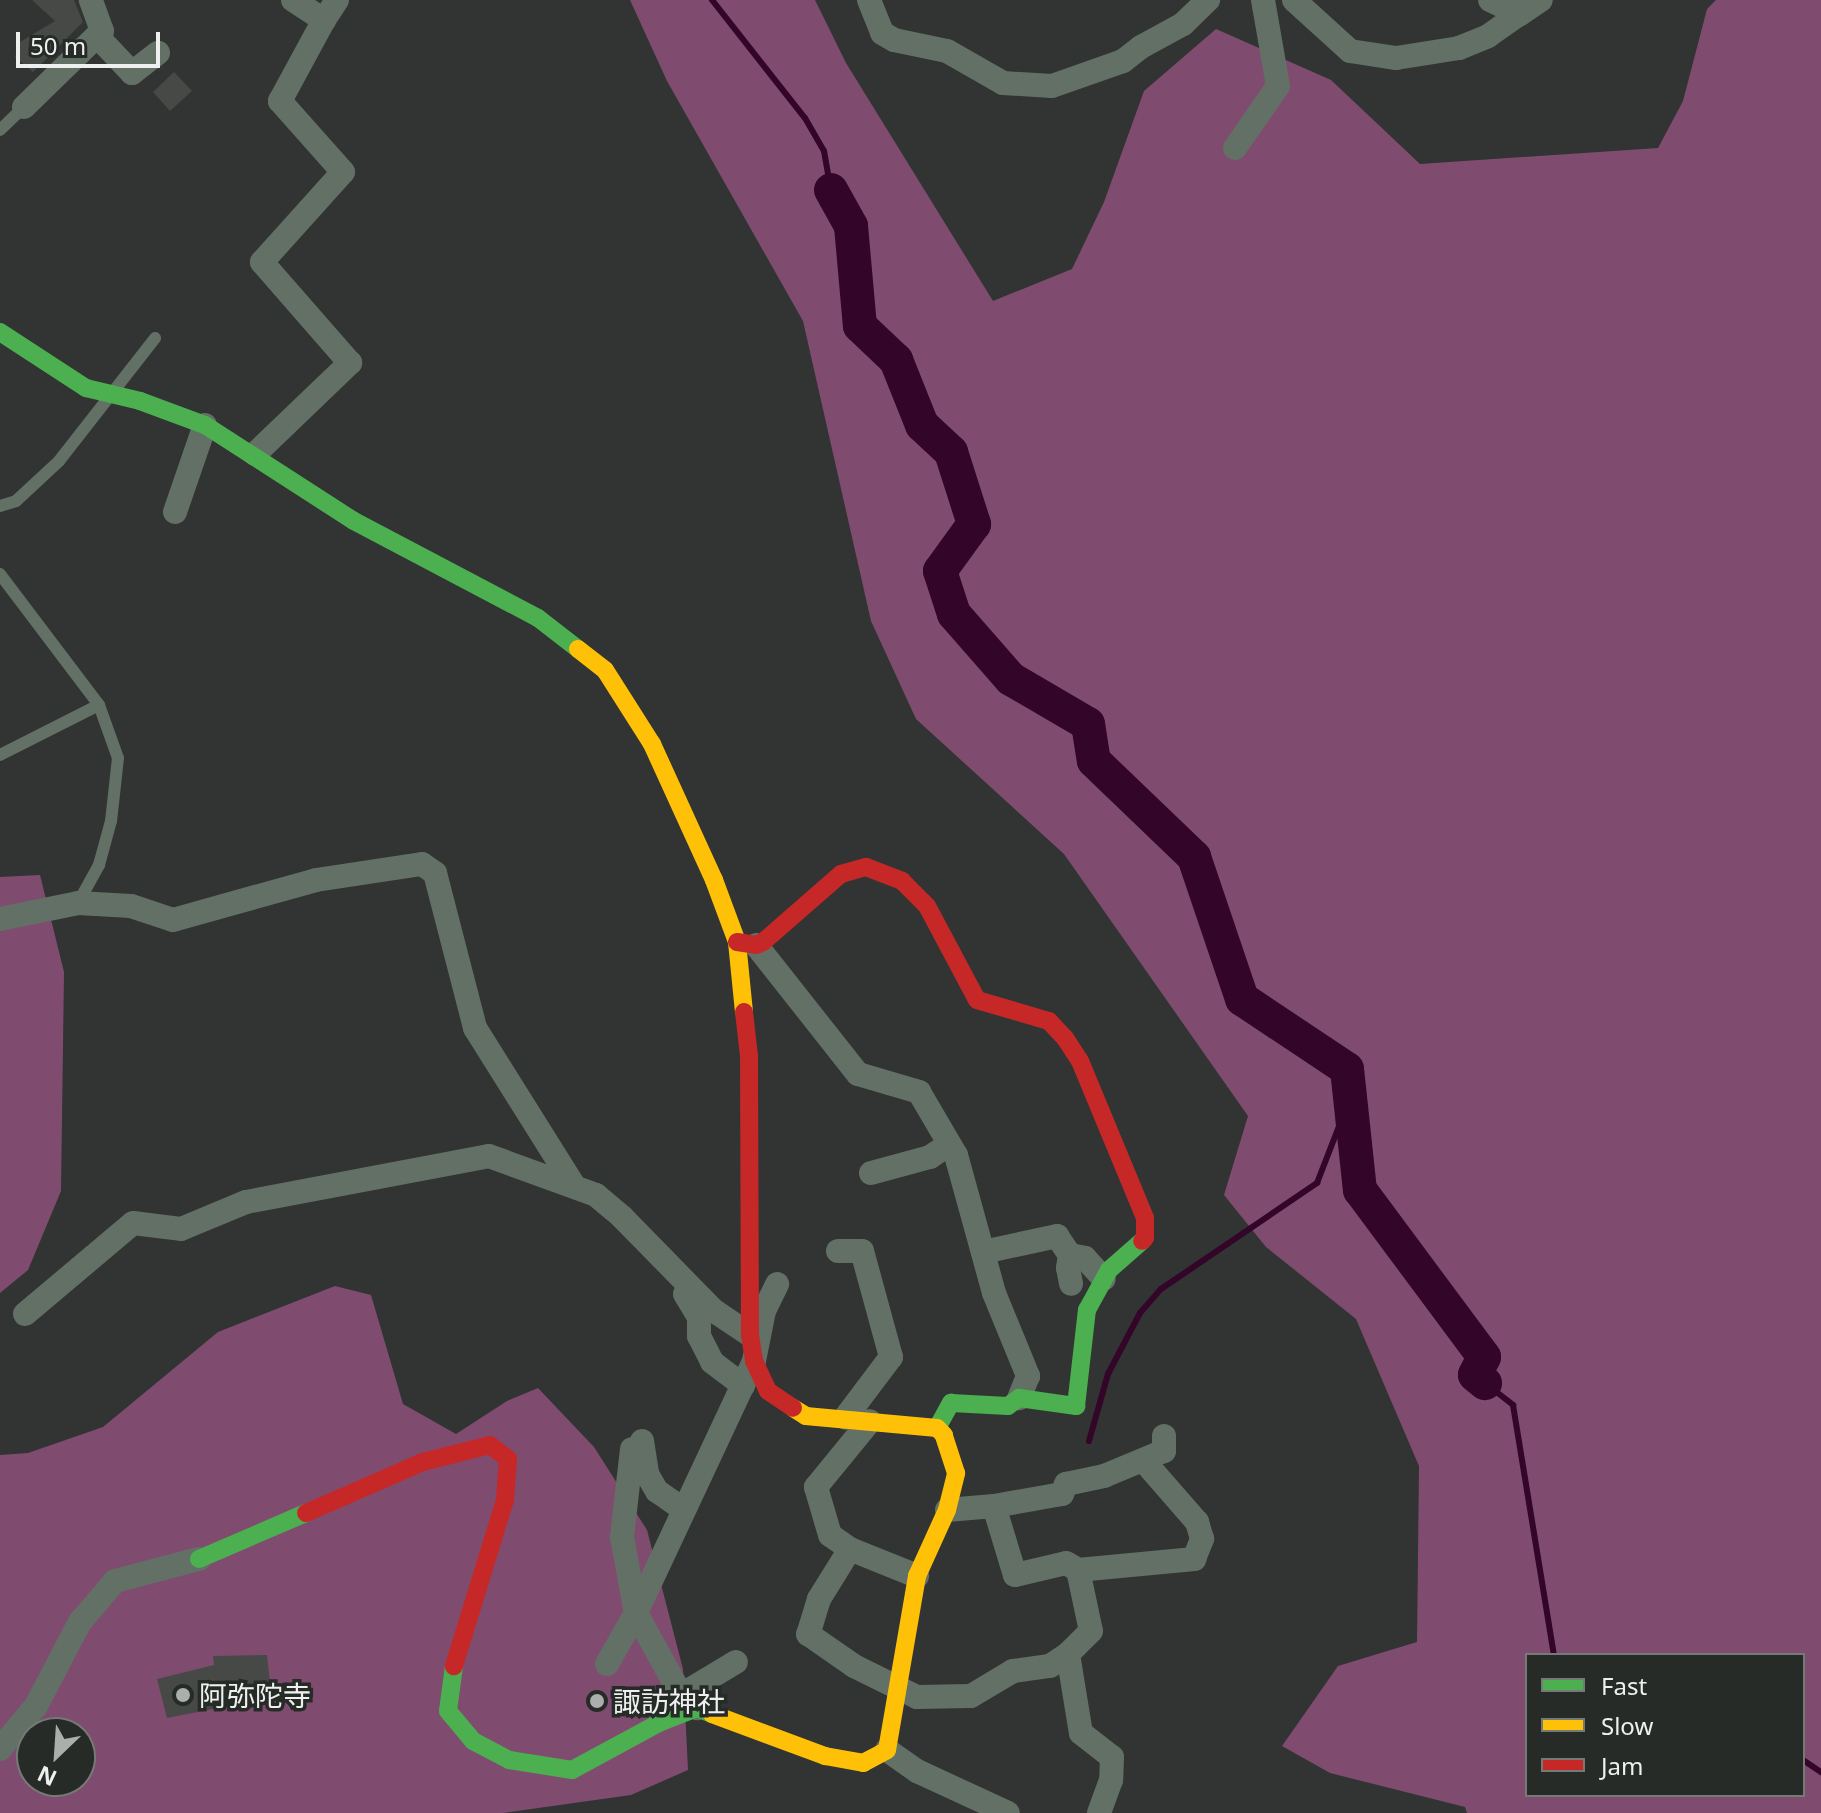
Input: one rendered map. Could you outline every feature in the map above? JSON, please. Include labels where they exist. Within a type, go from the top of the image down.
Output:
[{"type":"street","points":[[24,107],[102,31],[91,0]]},
{"type":"street","points":[[255,454],[350,363],[262,262],[343,172],[280,101],[330,10],[293,0]]},
{"type":"street","points":[[869,0],[882,33],[894,40],[947,51],[1003,83],[1052,86],[1123,61],[1141,47],[1183,24],[1208,0]]},
{"type":"street","points":[[1235,148],[1278,86],[1263,0]]},
{"type":"street","points":[[1294,0],[1350,51],[1396,58],[1459,48],[1488,36],[1541,0]]},
{"type":"street","points":[[1490,0],[1520,14]]},
{"type":"street","points":[[97,36],[132,73],[158,53]]},
{"type":"street","points":[[0,332],[86,388],[140,401],[205,425],[255,454],[354,521],[538,618],[605,670],[652,744],[746,944],[858,1074],[919,1092],[956,1155],[994,1293],[1028,1376],[1019,1398],[1008,1406],[951,1403],[937,1428]]},
{"type":"street","points":[[175,512],[205,425]]},
{"type":"street","points":[[0,919],[78,903],[131,906],[173,920],[316,880],[422,864],[435,873],[475,1028],[574,1186]]},
{"type":"street","points":[[746,944],[841,874],[866,867],[902,881],[927,906],[977,1000],[1049,1021],[1080,1061],[1145,1218],[1145,1238],[1109,1270],[1087,1310],[1076,1406],[1019,1398]]},
{"type":"street","points":[[746,944],[750,1335],[754,1361],[768,1391],[806,1416],[937,1428],[944,1435],[956,1473],[947,1510],[917,1576],[887,1750]]},
{"type":"street","points":[[871,1173],[930,1157],[949,1144]]},
{"type":"street","points":[[25,1314],[133,1223],[181,1229],[246,1202],[489,1156],[596,1195],[622,1217],[713,1310],[750,1335]]},
{"type":"street","points":[[983,1252],[1057,1236],[1070,1255],[1068,1268],[1071,1284]]},
{"type":"street","points":[[838,1251],[862,1251],[891,1357],[845,1418]]},
{"type":"street","points":[[1070,1255],[1085,1258],[1104,1279]]},
{"type":"street","points":[[668,1267],[699,1317],[699,1336],[712,1362],[743,1385]]},
{"type":"street","points":[[607,1664],[636,1613],[754,1361],[764,1311],[777,1284]]},
{"type":"street","points":[[870,1421],[816,1487],[830,1535],[850,1549],[917,1576]]},
{"type":"street","points":[[947,1510],[994,1506],[1062,1494],[1066,1484],[1104,1476],[1164,1451],[1164,1436]]},
{"type":"street","points":[[0,1749],[36,1706],[80,1622],[115,1581],[199,1559],[423,1462],[490,1445],[508,1459],[505,1500],[454,1664],[448,1711],[473,1741],[509,1760],[572,1770],[659,1723],[736,1662]]},
{"type":"street","points":[[684,1510],[657,1491],[637,1445],[622,1537],[636,1613],[689,1702],[825,1756],[863,1763],[887,1750]]},
{"type":"street","points":[[994,1506],[1015,1575],[1066,1563],[1078,1570],[1194,1559],[1202,1539],[1197,1522],[1143,1460]]},
{"type":"street","points":[[850,1549],[819,1599],[808,1634],[854,1666],[917,1697],[971,1696],[1013,1671],[1050,1666],[1068,1654],[1091,1631],[1078,1570]]},
{"type":"street","points":[[1068,1654],[1081,1733],[1112,1757],[1111,1780],[1099,1813]]},
{"type":"street","points":[[887,1750],[917,1771],[1008,1813]]},
{"type":"lane","points":[[0,130],[24,107]]},
{"type":"lane","points":[[0,506],[16,501],[59,461],[155,338]]},
{"type":"lane","points":[[0,574],[99,705],[118,758],[107,836],[99,865],[78,903]]},
{"type":"lane","points":[[0,755],[99,705]]},
{"type":"shaded area","points":[[630,0],[815,0],[846,63],[993,301],[1072,269],[1104,202],[1144,91],[1216,29],[1331,80],[1420,164],[1658,148],[1683,101],[1707,9],[1716,0],[1821,0],[1821,1813],[1467,1813],[1465,1807],[1330,1773],[1282,1746],[1338,1666],[1417,1642],[1419,1466],[1356,1319],[1266,1247],[1224,1195],[1248,1116],[1064,854],[916,719],[871,621],[803,321],[667,81]]},
{"type":"shaded area","points":[[40,875],[64,972],[61,1191],[28,1270],[0,1293],[0,877]]},
{"type":"shaded area","points":[[335,1286],[371,1295],[403,1404],[456,1434],[507,1401],[538,1388],[594,1447],[647,1530],[683,1669],[688,1770],[631,1795],[503,1813],[0,1813],[0,1455],[28,1453],[103,1427],[218,1332]]},
{"type":"building","points":[[32,0],[74,0],[83,22],[33,72],[15,57],[20,42],[55,21]]},
{"type":"building","points":[[174,72],[192,91],[170,111],[153,92]]},
{"type":"building","points":[[267,1655],[272,1700],[212,1705],[213,1709],[167,1718],[157,1679],[214,1665],[213,1656]]},
{"type":"waterway","points":[[712,0],[805,118],[824,151],[831,190]]},
{"type":"waterway","points":[[831,190],[851,226],[860,326],[896,360],[922,425],[951,452],[974,524],[940,571],[954,614],[1011,679],[1088,724],[1094,761],[1194,857],[1242,999],[1347,1069],[1360,1190],[1484,1357],[1475,1375],[1485,1383]]},
{"type":"waterway","points":[[1089,1441],[1108,1374],[1140,1313],[1161,1289],[1317,1183],[1350,1098]]},
{"type":"waterway","points":[[1485,1383],[1513,1405],[1554,1653]]},
{"type":"waterway","points":[[1805,1761],[1821,1772]]},
{"type":"traffic: fast","points":[[0,332],[86,388],[140,401],[205,425],[354,521],[538,618],[578,649]]},
{"type":"traffic: fast","points":[[937,1428],[951,1403],[1008,1406],[1019,1398],[1076,1406],[1087,1310],[1109,1270],[1142,1241]]},
{"type":"traffic: fast","points":[[199,1559],[306,1513]]},
{"type":"traffic: fast","points":[[454,1666],[448,1711],[473,1741],[509,1760],[572,1770],[659,1723],[697,1708],[712,1714]]},
{"type":"traffic: slow","points":[[578,649],[605,670],[652,744],[714,880],[737,942],[744,1012]]},
{"type":"traffic: slow","points":[[712,1714],[825,1756],[863,1763],[887,1750],[917,1576],[947,1510],[956,1473],[944,1435],[937,1428],[806,1416],[793,1408]]},
{"type":"traffic: jam","points":[[737,942],[756,945],[763,942],[841,874],[866,867],[902,881],[927,906],[977,1000],[1049,1021],[1065,1038],[1080,1061],[1145,1218],[1145,1238],[1142,1241]]},
{"type":"traffic: jam","points":[[744,1012],[749,1056],[750,1335],[754,1361],[768,1391],[793,1408]]},
{"type":"traffic: jam","points":[[306,1513],[423,1462],[490,1445],[508,1459],[505,1500],[454,1666]]},
{"type":"place","name":"阿弥陀寺","points":[[183,1695]]},
{"type":"place","name":"諏訪神社","points":[[597,1701]]}]
